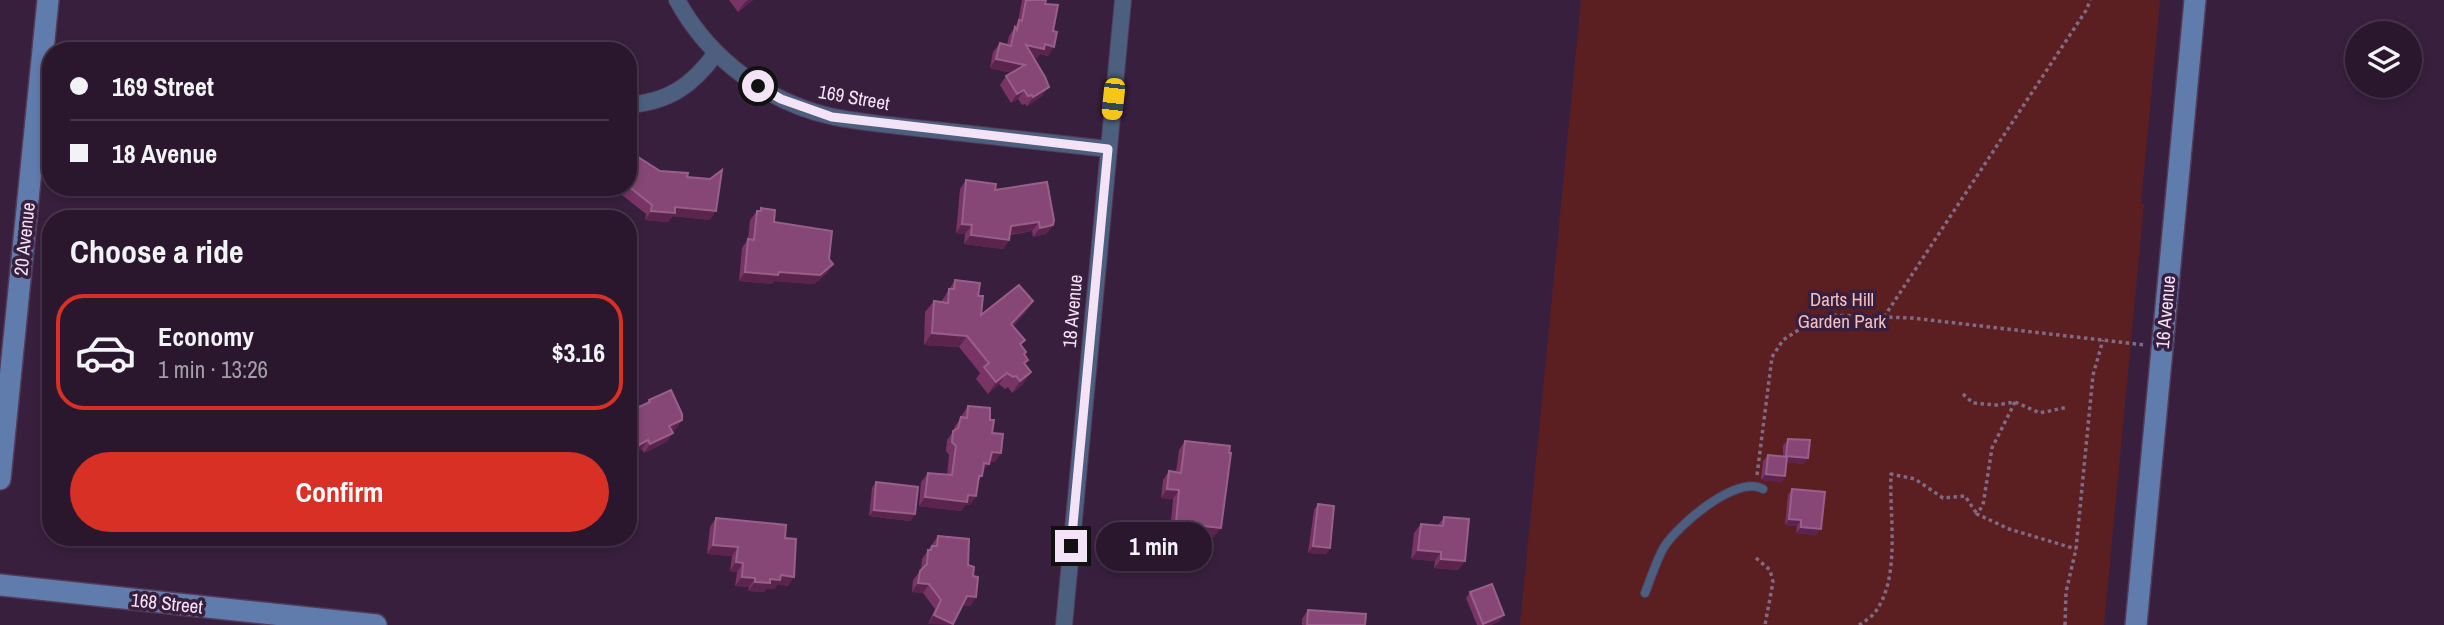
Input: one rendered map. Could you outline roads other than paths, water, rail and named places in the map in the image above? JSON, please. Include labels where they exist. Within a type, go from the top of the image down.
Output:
[{"type":"main road","name":"20 Avenue","points":[[44,42],[48,0]]},
{"type":"main road","name":"16 Avenue","points":[[2136,625],[2195,0]]},
{"type":"main road","name":"20 Avenue","points":[[0,479],[42,60]]},
{"type":"main road","name":"168 Street","points":[[0,585],[376,625]]},
{"type":"street","name":"169 Street","points":[[677,0],[699,33],[736,71],[781,99],[832,117],[1108,149]]},
{"type":"street","name":"18 Avenue","points":[[1064,625],[1123,0]]},
{"type":"street","points":[[637,104],[677,93],[701,74],[716,53]]},
{"type":"lane","points":[[1645,593],[1665,546],[1703,508],[1715,499],[1759,487]]},
{"type":"park label","name":"Darts Hill Garden Park","points":[[1842,310]]}]
